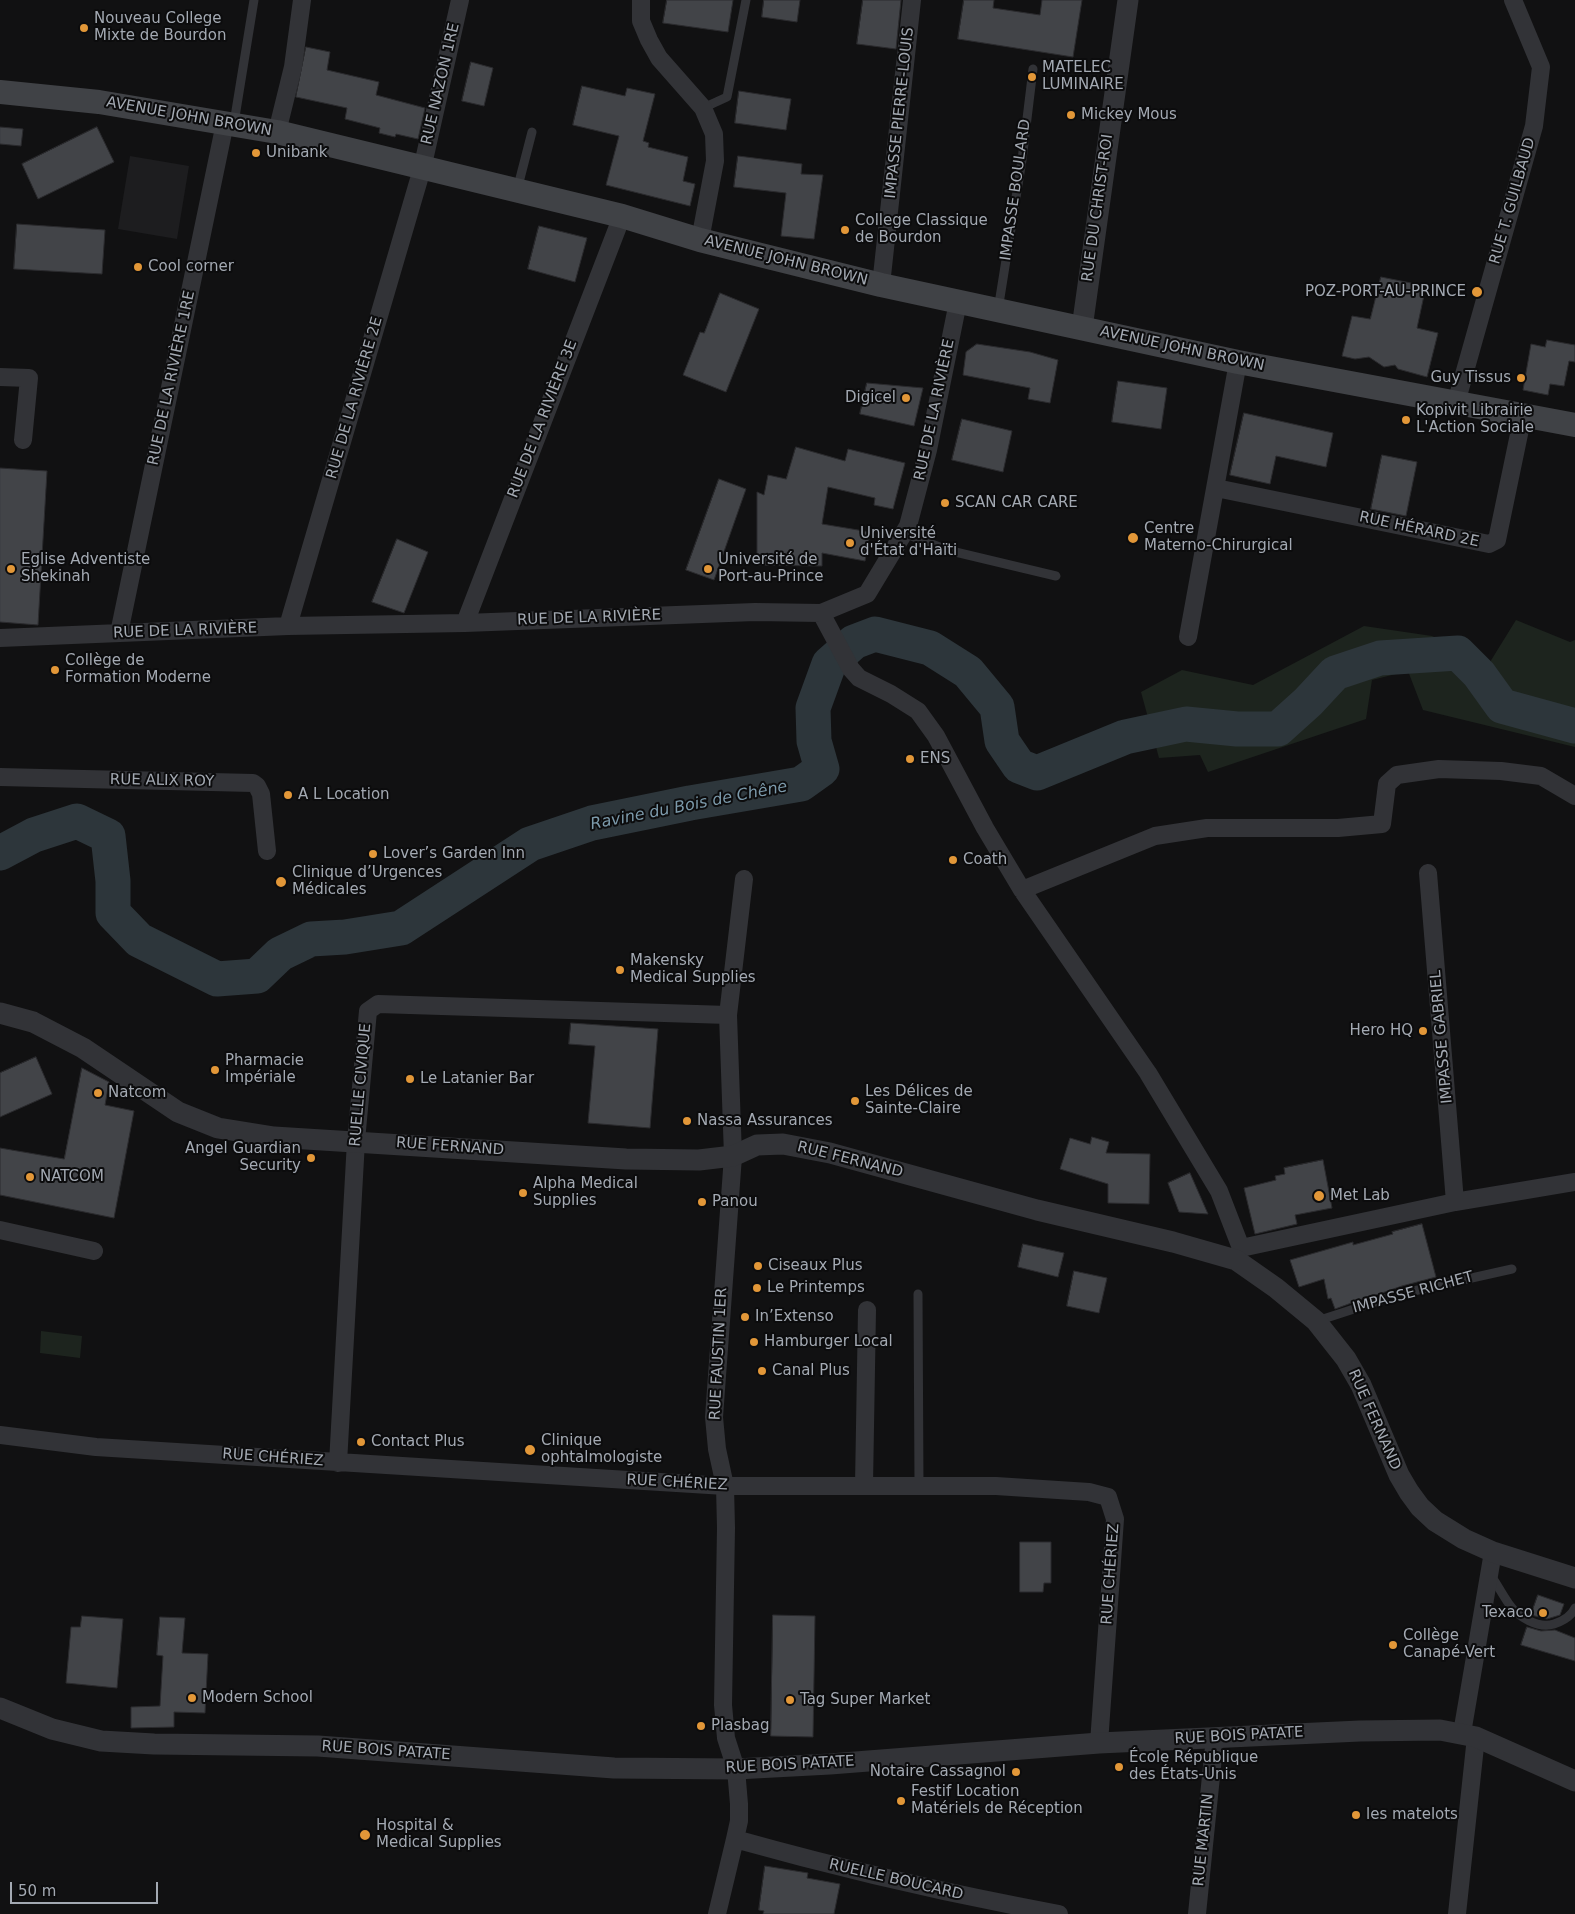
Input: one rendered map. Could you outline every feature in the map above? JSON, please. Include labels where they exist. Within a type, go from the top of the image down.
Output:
[{"type":"main road","name":"AVENUE JOHN BROWN","points":[[4,92],[99,102],[277,132],[622,216],[700,240],[881,285],[1238,362],[1575,425]]},
{"type":"street","points":[[277,132],[293,67],[302,0]]},
{"type":"street","name":"RUE NAZON 1RE","points":[[422,168],[460,0]]},
{"type":"street","points":[[641,0],[641,21],[649,40],[659,58],[704,108],[714,134],[715,161],[700,240]]},
{"type":"street","name":"IMPASSE PIERRE-LOUIS","points":[[881,285],[912,0]]},
{"type":"street","name":"RUE DU CHRIST-ROI","points":[[1082,328],[1128,0]]},
{"type":"street","name":"RUE T. GUILBAUD","points":[[1456,403],[1534,126],[1541,67],[1513,0]]},
{"type":"street","name":"RUE DE LA RIVIÈRE 1RE","points":[[119,633],[230,124]]},
{"type":"street","name":"RUE DE LA RIVIÈRE 2E","points":[[288,626],[422,168]]},
{"type":"street","name":"RUE DE LA RIVIÈRE 3E","points":[[465,622],[622,216]]},
{"type":"street","name":"RUE DE LA RIVIÈRE","points":[[0,638],[288,626],[745,613],[821,613],[867,594],[908,526],[928,450],[958,302]]},
{"type":"street","points":[[1188,638],[1238,362]]},
{"type":"street","points":[[0,377],[29,378],[23,440]]},
{"type":"street","name":"RUE HÉRARD 2E","points":[[1216,488],[1489,544],[1497,540],[1523,416]]},
{"type":"street","points":[[821,613],[851,670],[859,678],[891,694],[918,711],[936,736],[985,828],[1022,890],[1148,1074],[1219,1191],[1238,1254],[1455,1202],[1575,1182]]},
{"type":"street","points":[[1022,890],[1155,836],[1207,828],[1338,828],[1382,824],[1387,784],[1398,775],[1440,769],[1511,772],[1541,776],[1575,796]]},
{"type":"street","name":"RUE ALIX ROY","points":[[0,777],[253,783],[261,794],[267,851]]},
{"type":"street","name":"IMPASSE GABRIEL","points":[[1428,873],[1455,1202]]},
{"type":"street","name":"RUE FAUSTIN 1ER","points":[[717,1914],[739,1821],[736,1769],[726,1738],[723,1705],[725,1486],[717,1449],[714,1417],[733,1156],[728,1015],[744,879]]},
{"type":"street","name":"RUELLE CIVIQUE","points":[[338,1462],[356,1141],[368,1011],[378,1004],[728,1015]]},
{"type":"street","name":"RUE FERNAND","points":[[0,1013],[33,1022],[83,1048],[178,1112],[218,1128],[274,1137],[626,1159],[699,1160],[733,1156],[757,1145],[783,1144],[830,1154],[1037,1210],[1173,1242],[1238,1254],[1316,1321],[1350,1366],[1372,1408],[1388,1450],[1409,1492],[1420,1507],[1442,1526],[1464,1539],[1490,1562],[1575,1578]]},
{"type":"street","points":[[0,1230],[94,1251]]},
{"type":"street","points":[[864,1485],[867,1310]]},
{"type":"street","name":"RUE CHÉRIEZ","points":[[0,1435],[96,1447],[725,1486],[996,1486],[1089,1492],[1108,1497],[1115,1519],[1099,1743]]},
{"type":"street","points":[[1457,1914],[1469,1735],[1490,1562]]},
{"type":"street","name":"RUE BOIS PATATE","points":[[0,1708],[52,1729],[102,1741],[154,1744],[318,1746],[614,1768],[736,1769],[830,1764],[1099,1743],[1215,1737],[1440,1730],[1469,1735],[1575,1781]]},
{"type":"street","name":"RUE MARTIN","points":[[1197,1914],[1215,1737]]},
{"type":"street","name":"RUELLE BOUCARD","points":[[736,1839],[849,1869],[978,1899],[1059,1914]]},
{"type":"lane","points":[[230,124],[254,0]]},
{"type":"lane","points":[[704,108],[727,97],[746,0]]},
{"type":"lane","name":"IMPASSE BOULARD","points":[[998,310],[1022,160],[1033,69]]},
{"type":"lane","points":[[517,190],[532,132]]},
{"type":"lane","points":[[904,533],[947,550],[1056,576]]},
{"type":"lane","name":"IMPASSE RICHET","points":[[1316,1321],[1400,1294],[1512,1269]]},
{"type":"lane","points":[[918,1294],[919,1486]]},
{"type":"lane","points":[[1490,1562],[1510,1605],[1520,1616],[1538,1625],[1550,1626],[1564,1621],[1575,1608]]},
{"type":"shaded area","points":[[130,156],[189,166],[177,239],[118,229]]},
{"type":"shaded area","points":[[1516,620],[1570,642],[1575,640],[1575,747],[1423,710],[1408,671],[1372,680],[1366,719],[1208,772],[1200,755],[1159,758],[1141,692],[1182,670],[1253,685],[1364,626],[1432,636],[1490,662]]},
{"type":"shaded area","points":[[41,1331],[82,1336],[80,1358],[40,1353]]},
{"type":"building","points":[[667,0],[733,0],[728,32],[663,23]]},
{"type":"building","points":[[764,0],[800,0],[797,22],[762,17]]},
{"type":"building","points":[[863,0],[901,0],[896,49],[857,44]]},
{"type":"building","points":[[964,0],[994,0],[993,8],[1040,15],[1042,0],[1082,0],[1073,57],[958,39]]},
{"type":"building","points":[[306,47],[330,52],[327,70],[379,82],[376,95],[425,108],[418,139],[396,134],[395,137],[379,133],[380,128],[345,119],[347,108],[296,97]]},
{"type":"building","points":[[471,62],[493,68],[484,106],[462,101]]},
{"type":"building","points":[[582,86],[625,96],[627,88],[655,94],[643,141],[649,143],[648,147],[688,157],[683,181],[695,184],[690,206],[606,185],[619,136],[573,125]]},
{"type":"building","points":[[739,91],[791,99],[786,130],[735,123]]},
{"type":"building","points":[[0,127],[23,129],[21,146],[0,144]]},
{"type":"building","points":[[97,127],[114,162],[38,199],[22,164]]},
{"type":"building","points":[[738,156],[802,164],[801,174],[823,175],[814,239],[781,236],[786,193],[734,187]]},
{"type":"building","points":[[17,224],[105,230],[102,274],[14,269]]},
{"type":"building","points":[[539,226],[587,238],[575,282],[528,269]]},
{"type":"building","points":[[1381,277],[1426,286],[1417,328],[1438,333],[1427,377],[1398,369],[1395,365],[1384,367],[1369,357],[1355,359],[1342,356],[1352,316],[1370,319]]},
{"type":"building","points":[[720,293],[759,309],[726,392],[683,375],[700,332],[704,333]]},
{"type":"building","points":[[1547,340],[1575,345],[1575,362],[1569,361],[1564,386],[1550,384],[1548,395],[1523,390],[1531,344],[1545,347]]},
{"type":"building","points":[[977,344],[1030,352],[1058,360],[1050,403],[1028,399],[1030,388],[963,375],[966,352]]},
{"type":"building","points":[[1118,381],[1167,388],[1161,429],[1112,422]]},
{"type":"building","points":[[867,383],[923,388],[914,426],[860,414]]},
{"type":"building","points":[[1244,413],[1333,433],[1326,467],[1276,456],[1270,484],[1230,475]]},
{"type":"building","points":[[962,419],[1012,431],[1003,472],[952,460]]},
{"type":"building","points":[[796,447],[845,461],[848,449],[905,463],[893,509],[874,505],[875,498],[828,487],[822,524],[870,532],[865,561],[822,553],[822,566],[757,565],[757,492],[764,495],[768,475],[786,479]]},
{"type":"building","points":[[1382,455],[1417,462],[1406,516],[1371,509]]},
{"type":"building","points":[[0,468],[47,471],[38,625],[0,622]]},
{"type":"building","points":[[719,479],[746,489],[714,580],[686,570]]},
{"type":"building","points":[[397,539],[428,552],[404,613],[372,602]]},
{"type":"building","points":[[571,1023],[658,1029],[650,1128],[588,1123],[595,1046],[569,1044]]},
{"type":"building","points":[[36,1057],[52,1094],[0,1117],[0,1073]]},
{"type":"building","points":[[82,1068],[109,1082],[105,1105],[134,1111],[114,1218],[0,1195],[0,1148],[64,1159]]},
{"type":"building","points":[[1092,1137],[1109,1142],[1106,1153],[1150,1154],[1149,1204],[1108,1203],[1108,1184],[1060,1169],[1070,1138],[1090,1144]]},
{"type":"building","points":[[1323,1160],[1332,1208],[1295,1215],[1297,1224],[1255,1234],[1244,1188],[1276,1180],[1275,1176],[1285,1174],[1284,1168]]},
{"type":"building","points":[[1190,1173],[1208,1214],[1179,1212],[1168,1183]]},
{"type":"building","points":[[1422,1224],[1436,1277],[1373,1295],[1335,1309],[1331,1298],[1328,1299],[1324,1279],[1299,1287],[1290,1260],[1353,1242],[1353,1245]]},
{"type":"building","points":[[1023,1244],[1064,1253],[1058,1277],[1018,1267]]},
{"type":"building","points":[[1074,1271],[1107,1278],[1099,1313],[1067,1306]]},
{"type":"building","points":[[1020,1542],[1051,1542],[1051,1583],[1044,1583],[1043,1592],[1020,1592]]},
{"type":"building","points":[[1538,1595],[1564,1604],[1560,1615],[1547,1619],[1531,1615]]},
{"type":"building","points":[[773,1615],[815,1616],[813,1737],[771,1736]]},
{"type":"building","points":[[82,1616],[123,1619],[117,1688],[66,1683],[71,1627],[80,1627]]},
{"type":"building","points":[[160,1617],[185,1618],[182,1653],[208,1654],[205,1713],[174,1712],[174,1727],[131,1728],[131,1707],[160,1706],[163,1656],[157,1655]]},
{"type":"building","points":[[1527,1627],[1541,1631],[1555,1630],[1575,1638],[1575,1661],[1521,1645]]},
{"type":"building","points":[[765,1866],[808,1873],[807,1878],[840,1884],[834,1914],[763,1914],[764,1911],[759,1910]]},
{"type":"waterway","name":"Ravine du Bois de Chêne","points":[[0,853],[34,835],[77,821],[108,836],[113,881],[113,913],[139,940],[217,979],[257,976],[280,954],[311,939],[345,937],[401,928],[530,844],[592,823],[690,803],[801,784],[822,769],[814,741],[813,708],[829,664],[854,642],[875,634],[930,648],[968,672],[997,707],[1002,741],[1019,766],[1037,773],[1125,737],[1186,724],[1237,729],[1278,729],[1308,702],[1335,673],[1380,658],[1458,653],[1479,674],[1502,706],[1575,726]]},
{"type":"place","name":"Nouveau College Mixte de Bourdon","points":[[84,28]]},
{"type":"place","name":"MATELEC LUMINAIRE","points":[[1032,77]]},
{"type":"place","name":"Mickey Mous","points":[[1071,115]]},
{"type":"place","name":"Unibank","points":[[256,153]]},
{"type":"place","name":"College Classique de Bourdon","points":[[845,230]]},
{"type":"place","name":"Cool corner","points":[[138,267]]},
{"type":"place","name":"POZ-PORT-AU-PRINCE","points":[[1477,292]]},
{"type":"place","name":"Guy Tissus","points":[[1521,378]]},
{"type":"place","name":"Digicel","points":[[906,398]]},
{"type":"place","name":"Kopivit Librairie L'Action Sociale","points":[[1406,420]]},
{"type":"place","name":"SCAN CAR CARE","points":[[945,503]]},
{"type":"place","name":"Centre Materno-Chirurgical","points":[[1133,538]]},
{"type":"place","name":"Université d'État d'Haïti","points":[[850,543]]},
{"type":"place","name":"Eglise Adventiste Shekinah","points":[[11,569]]},
{"type":"place","name":"Université de Port-au-Prince","points":[[708,569]]},
{"type":"place","name":"Collège de Formation Moderne","points":[[55,670]]},
{"type":"place","name":"ENS","points":[[910,759]]},
{"type":"place","name":"A L Location","points":[[288,795]]},
{"type":"place","name":"Lover’s Garden Inn","points":[[373,854]]},
{"type":"place","name":"Coath","points":[[953,860]]},
{"type":"place","name":"Clinique d’Urgences Médicales","points":[[281,882]]},
{"type":"place","name":"Makensky Medical Supplies","points":[[620,970]]},
{"type":"place","name":"Hero HQ","points":[[1423,1031]]},
{"type":"place","name":"Pharmacie Impériale","points":[[215,1070]]},
{"type":"place","name":"Le Latanier Bar","points":[[410,1079]]},
{"type":"place","name":"Natcom","points":[[98,1093]]},
{"type":"place","name":"Les Délices de Sainte-Claire","points":[[855,1101]]},
{"type":"place","name":"Nassa Assurances","points":[[687,1121]]},
{"type":"place","name":"Angel Guardian Security","points":[[311,1158]]},
{"type":"place","name":"NATCOM","points":[[30,1177]]},
{"type":"place","name":"Alpha Medical Supplies","points":[[523,1193]]},
{"type":"place","name":"Met Lab","points":[[1319,1196]]},
{"type":"place","name":"Panou","points":[[702,1202]]},
{"type":"place","name":"Ciseaux Plus","points":[[758,1266]]},
{"type":"place","name":"Le Printemps","points":[[757,1288]]},
{"type":"place","name":"In’Extenso","points":[[745,1317]]},
{"type":"place","name":"Hamburger Local","points":[[754,1342]]},
{"type":"place","name":"Canal Plus","points":[[762,1371]]},
{"type":"place","name":"Contact Plus","points":[[361,1442]]},
{"type":"place","name":"Clinique ophtalmologiste","points":[[530,1450]]},
{"type":"place","name":"Texaco","points":[[1543,1613]]},
{"type":"place","name":"Collège Canapé-Vert","points":[[1393,1645]]},
{"type":"place","name":"Modern School","points":[[192,1698]]},
{"type":"place","name":"Tag Super Market","points":[[790,1700]]},
{"type":"place","name":"Plasbag","points":[[701,1726]]},
{"type":"place","name":"École République des États-Unis","points":[[1119,1767]]},
{"type":"place","name":"Notaire Cassagnol","points":[[1016,1772]]},
{"type":"place","name":"Festif Location Matériels de Réception","points":[[901,1801]]},
{"type":"place","name":"les matelots","points":[[1356,1815]]},
{"type":"place","name":"Hospital & Medical Supplies","points":[[365,1835]]}]
